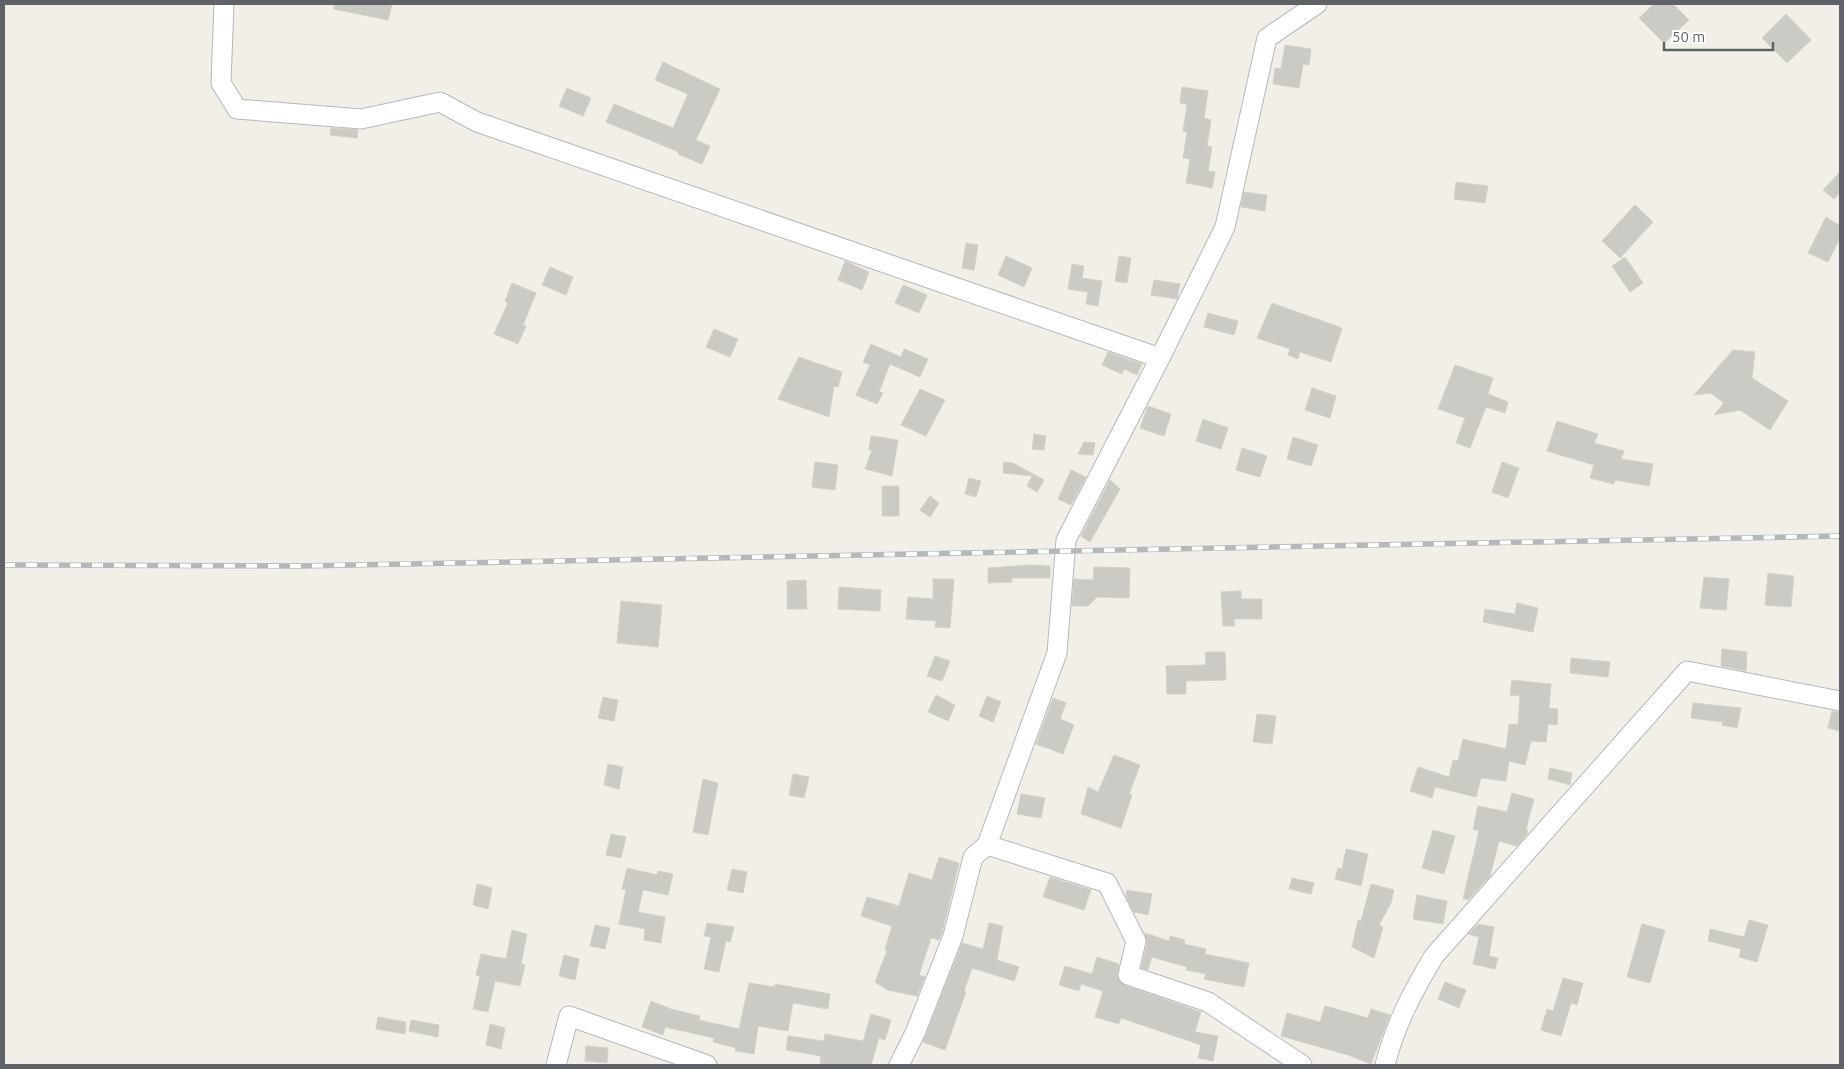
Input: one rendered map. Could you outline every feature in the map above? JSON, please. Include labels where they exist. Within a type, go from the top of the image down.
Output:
[{"type":"street","points":[[224,4],[221,83],[237,108],[361,119],[440,102],[477,122],[1160,358]]},
{"type":"street","points":[[899,1065],[915,1033],[953,936],[973,856],[987,845],[1057,653],[1066,540],[1225,227],[1267,38],[1317,4]]},
{"type":"street","points":[[1385,1065],[1390,1044],[1408,1000],[1434,956],[1687,671],[1840,701]]},
{"type":"street","points":[[987,845],[1107,883],[1136,941],[1128,975],[1208,1002],[1302,1065]]},
{"type":"street","points":[[556,1065],[569,1016],[707,1065]]},
{"type":"building","points":[[334,4],[392,4],[388,20],[334,9]]},
{"type":"building","points":[[1654,4],[1673,4],[1689,20],[1664,43],[1639,18]]},
{"type":"building","points":[[1786,14],[1811,40],[1787,63],[1762,38]]},
{"type":"building","points":[[1285,45],[1311,49],[1309,65],[1303,64],[1299,88],[1273,84],[1275,68],[1281,69]]},
{"type":"building","points":[[663,62],[720,89],[696,140],[710,146],[702,164],[678,154],[679,152],[606,122],[614,104],[673,128],[688,94],[655,80]]},
{"type":"building","points":[[1182,87],[1208,91],[1204,118],[1211,120],[1207,146],[1212,147],[1208,171],[1215,172],[1212,188],[1186,183],[1190,159],[1183,158],[1187,132],[1183,131],[1187,104],[1180,103]]},
{"type":"building","points":[[567,88],[591,98],[583,116],[559,106]]},
{"type":"building","points":[[331,128],[358,130],[357,138],[330,135]]},
{"type":"building","points":[[1840,172],[1840,192],[1834,199],[1823,190]]},
{"type":"building","points":[[1456,182],[1488,186],[1485,203],[1454,199]]},
{"type":"building","points":[[1244,192],[1267,195],[1265,211],[1241,207]]},
{"type":"building","points":[[1635,205],[1653,222],[1620,258],[1602,241]]},
{"type":"building","points":[[1826,217],[1840,226],[1840,238],[1828,262],[1808,253]]},
{"type":"building","points":[[966,243],[978,245],[974,270],[962,268]]},
{"type":"building","points":[[1006,256],[1032,268],[1024,287],[998,275]]},
{"type":"building","points":[[1119,256],[1131,258],[1127,283],[1115,281]]},
{"type":"building","points":[[1625,257],[1643,283],[1630,292],[1612,266]]},
{"type":"building","points":[[845,261],[869,272],[862,290],[838,280]]},
{"type":"building","points":[[1072,264],[1084,266],[1082,278],[1102,281],[1098,306],[1086,304],[1088,292],[1068,289]]},
{"type":"building","points":[[550,267],[573,277],[566,295],[542,285]]},
{"type":"building","points":[[1154,280],[1180,284],[1177,299],[1151,295]]},
{"type":"building","points":[[512,283],[536,293],[523,325],[526,326],[518,344],[494,334],[508,303],[505,301]]},
{"type":"building","points":[[903,285],[927,295],[919,313],[895,303]]},
{"type":"building","points":[[1272,303],[1342,328],[1331,362],[1300,352],[1298,359],[1288,355],[1290,349],[1257,338]]},
{"type":"building","points":[[1208,313],[1238,321],[1234,335],[1204,327]]},
{"type":"building","points":[[714,329],[738,339],[730,357],[706,347]]},
{"type":"building","points":[[871,344],[901,357],[904,349],[928,359],[920,377],[890,364],[879,392],[883,393],[877,404],[856,395],[870,365],[863,362]]},
{"type":"building","points":[[1733,350],[1755,352],[1752,378],[1788,401],[1770,430],[1740,410],[1714,415],[1724,403],[1711,393],[1694,395]]},
{"type":"building","points":[[1108,352],[1142,364],[1137,375],[1124,369],[1122,374],[1102,365]]},
{"type":"building","points":[[799,357],[842,372],[838,387],[834,386],[829,417],[778,399]]},
{"type":"building","points":[[1455,365],[1493,378],[1488,394],[1508,402],[1505,413],[1486,407],[1470,448],[1456,443],[1465,418],[1438,409]]},
{"type":"building","points":[[1312,388],[1336,396],[1330,418],[1305,410]]},
{"type":"building","points":[[920,389],[945,400],[926,436],[901,425]]},
{"type":"building","points":[[1148,406],[1171,414],[1164,436],[1140,428]]},
{"type":"building","points":[[1203,419],[1228,428],[1221,449],[1196,441]]},
{"type":"building","points":[[1557,421],[1598,434],[1594,443],[1624,451],[1621,459],[1653,464],[1649,486],[1615,480],[1614,484],[1590,478],[1594,465],[1547,451]]},
{"type":"building","points":[[1034,434],[1046,436],[1044,450],[1032,449]]},
{"type":"building","points":[[871,436],[898,440],[892,476],[865,469],[872,450],[869,450]]},
{"type":"building","points":[[1293,437],[1318,445],[1311,466],[1287,459]]},
{"type":"building","points":[[1084,442],[1095,443],[1093,455],[1078,454]]},
{"type":"building","points":[[1242,448],[1267,456],[1260,477],[1236,470]]},
{"type":"building","points":[[815,462],[838,465],[835,490],[812,487]]},
{"type":"building","points":[[1004,462],[1013,463],[1044,480],[1037,492],[1027,486],[1032,476],[1003,473]]},
{"type":"building","points":[[1502,462],[1519,468],[1508,498],[1492,492]]},
{"type":"building","points":[[1071,470],[1086,477],[1071,505],[1058,499]]},
{"type":"building","points":[[969,478],[981,481],[976,497],[965,494]]},
{"type":"building","points":[[1110,480],[1120,489],[1090,542],[1081,536]]},
{"type":"building","points":[[882,486],[899,486],[899,516],[882,516]]},
{"type":"building","points":[[930,496],[939,503],[930,517],[920,510]]},
{"type":"building","points":[[1029,565],[1050,566],[1050,578],[1012,578],[1012,582],[988,583],[988,568]]},
{"type":"building","points":[[1094,567],[1130,568],[1129,598],[1097,597],[1088,606],[1072,606],[1074,579],[1093,580]]},
{"type":"building","points":[[1768,573],[1794,576],[1791,607],[1765,605]]},
{"type":"building","points":[[1704,577],[1729,579],[1726,610],[1700,608]]},
{"type":"building","points":[[933,579],[954,579],[950,628],[935,627],[936,621],[906,619],[908,597],[933,599]]},
{"type":"building","points":[[806,580],[807,609],[787,609],[787,581]]},
{"type":"building","points":[[839,587],[881,590],[880,611],[838,609]]},
{"type":"building","points":[[1241,591],[1241,599],[1262,599],[1262,619],[1234,619],[1235,626],[1223,626],[1221,592]]},
{"type":"building","points":[[621,601],[662,605],[658,647],[617,643]]},
{"type":"building","points":[[1517,603],[1538,608],[1533,632],[1483,622],[1485,609],[1515,614]]},
{"type":"building","points":[[1722,649],[1747,652],[1746,671],[1721,666]]},
{"type":"building","points":[[1205,652],[1225,652],[1226,680],[1186,681],[1186,694],[1167,694],[1166,666],[1206,665]]},
{"type":"building","points":[[935,656],[950,661],[942,681],[927,676]]},
{"type":"building","points":[[1571,658],[1610,662],[1608,677],[1570,673]]},
{"type":"building","points":[[1512,680],[1551,684],[1549,708],[1558,709],[1557,725],[1548,724],[1546,742],[1531,741],[1525,765],[1509,761],[1506,781],[1481,778],[1476,797],[1435,787],[1432,798],[1410,791],[1418,767],[1449,777],[1453,760],[1458,761],[1463,739],[1506,749],[1509,724],[1518,725],[1520,696],[1510,695]]},
{"type":"building","points":[[936,695],[955,705],[948,721],[928,712]]},
{"type":"building","points":[[987,696],[1001,702],[993,722],[979,716]]},
{"type":"building","points":[[603,697],[618,700],[614,721],[598,718]]},
{"type":"building","points":[[1053,698],[1066,703],[1060,719],[1074,725],[1063,754],[1036,744]]},
{"type":"building","points":[[1693,703],[1741,708],[1737,728],[1722,725],[1723,722],[1691,718]]},
{"type":"building","points":[[1832,711],[1840,712],[1840,731],[1828,728]]},
{"type":"building","points":[[1257,714],[1276,716],[1272,744],[1253,742]]},
{"type":"building","points":[[1114,755],[1140,765],[1129,794],[1132,795],[1121,828],[1081,814],[1088,787],[1098,792]]},
{"type":"building","points":[[608,764],[623,767],[619,789],[604,785]]},
{"type":"building","points":[[1550,768],[1572,773],[1570,785],[1548,779]]},
{"type":"building","points":[[793,774],[809,777],[804,798],[789,795]]},
{"type":"building","points":[[703,779],[718,783],[708,835],[693,832]]},
{"type":"building","points":[[1512,793],[1534,799],[1526,829],[1528,830],[1527,834],[1517,846],[1499,841],[1490,876],[1468,900],[1463,899],[1479,831],[1473,829],[1478,806],[1507,812]]},
{"type":"building","points":[[1021,794],[1045,798],[1041,818],[1017,814]]},
{"type":"building","points":[[1433,830],[1455,836],[1444,874],[1422,868]]},
{"type":"building","points":[[611,834],[626,837],[621,858],[606,855]]},
{"type":"building","points":[[1346,849],[1368,854],[1361,886],[1335,879],[1338,868],[1342,869]]},
{"type":"building","points":[[939,857],[959,863],[942,933],[939,940],[931,938],[919,975],[925,977],[917,996],[887,990],[875,982],[887,951],[885,950],[892,926],[861,916],[867,897],[899,906],[909,873],[932,880]]},
{"type":"building","points":[[627,868],[657,875],[658,871],[673,874],[668,895],[643,890],[638,912],[665,917],[661,943],[644,940],[645,929],[619,924],[626,890],[622,889]]},
{"type":"building","points":[[732,869],[747,872],[743,893],[727,890]]},
{"type":"building","points":[[1050,877],[1091,890],[1084,910],[1043,897]]},
{"type":"building","points":[[1292,878],[1314,883],[1311,894],[1289,889]]},
{"type":"building","points":[[477,884],[492,888],[488,909],[473,905]]},
{"type":"building","points":[[1371,884],[1394,890],[1391,903],[1379,925],[1383,927],[1374,958],[1352,947],[1358,920],[1361,921]]},
{"type":"building","points":[[1127,890],[1152,894],[1148,915],[1134,912],[1126,896]]},
{"type":"building","points":[[1417,895],[1447,901],[1443,924],[1413,919]]},
{"type":"building","points":[[1749,920],[1768,925],[1757,962],[1739,957],[1741,949],[1708,941],[1710,929],[1744,937]]},
{"type":"building","points":[[707,923],[734,927],[730,942],[726,941],[719,972],[704,969],[711,937],[704,936]]},
{"type":"building","points":[[989,923],[1003,926],[997,960],[1019,967],[1014,981],[972,968],[964,991],[966,992],[945,1050],[923,1042],[962,943],[983,949]]},
{"type":"building","points":[[1478,924],[1494,927],[1489,956],[1498,958],[1495,969],[1473,964],[1479,937],[1468,934]]},
{"type":"building","points":[[1642,924],[1665,930],[1650,983],[1627,977]]},
{"type":"building","points":[[595,925],[610,928],[605,949],[590,946]]},
{"type":"building","points":[[512,930],[527,934],[521,964],[525,965],[520,986],[495,981],[488,1012],[473,1009],[480,976],[476,975],[481,954],[506,959]]},
{"type":"building","points":[[1145,933],[1169,941],[1170,936],[1185,940],[1184,944],[1206,949],[1205,954],[1249,963],[1244,987],[1204,979],[1206,974],[1186,970],[1187,967],[1152,957],[1148,970],[1141,968],[1147,944]]},
{"type":"building","points":[[564,955],[579,959],[575,980],[559,976]]},
{"type":"building","points":[[1097,957],[1119,964],[1117,977],[1124,985],[1201,1012],[1195,1032],[1218,1036],[1213,1061],[1198,1058],[1201,1045],[1121,1018],[1119,1024],[1095,1017],[1103,991],[1081,984],[1079,991],[1059,985],[1065,966],[1092,974]]},
{"type":"building","points":[[1563,978],[1583,983],[1577,1005],[1571,1003],[1561,1036],[1541,1030],[1547,1009],[1553,1011]]},
{"type":"building","points":[[1445,982],[1466,990],[1459,1008],[1438,999]]},
{"type":"building","points":[[749,983],[775,987],[775,984],[830,994],[828,1009],[793,1003],[788,1031],[758,1026],[754,1054],[735,1051],[736,1048],[713,1042],[714,1038],[665,1027],[663,1035],[642,1027],[651,1001],[671,1009],[700,1016],[699,1020],[739,1029]]},
{"type":"building","points":[[1325,1006],[1368,1018],[1371,1009],[1390,1015],[1371,1064],[1348,1055],[1281,1036],[1287,1013],[1320,1022]]},
{"type":"building","points":[[871,1014],[891,1020],[885,1040],[879,1038],[871,1065],[830,1065],[820,1063],[821,1056],[786,1050],[788,1036],[824,1041],[825,1034],[863,1041]]},
{"type":"building","points":[[378,1017],[406,1022],[405,1034],[376,1029]]},
{"type":"building","points":[[411,1020],[439,1025],[438,1037],[409,1031]]},
{"type":"building","points":[[490,1024],[505,1028],[501,1049],[486,1045]]},
{"type":"building","points":[[586,1046],[608,1048],[607,1063],[585,1061]]},
{"type":"railway","points":[[4,565],[299,566],[1840,536]]}]
